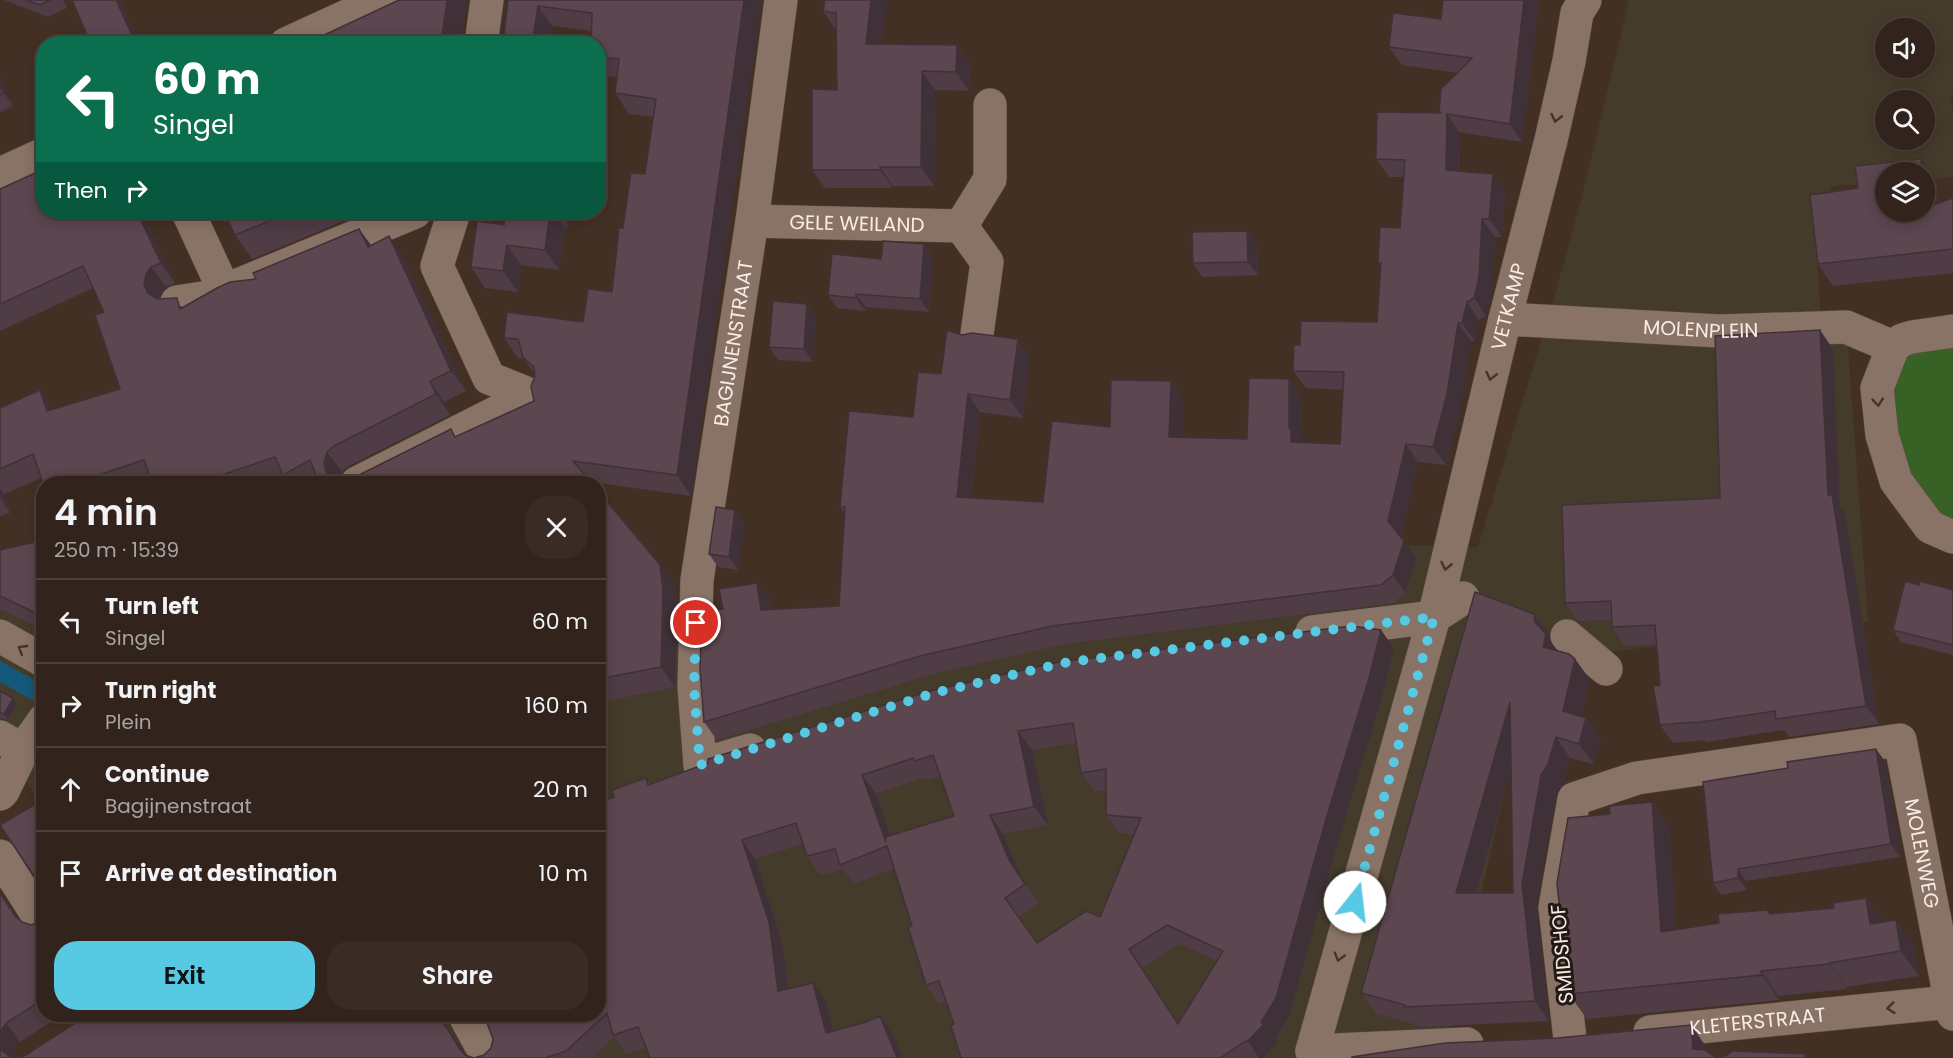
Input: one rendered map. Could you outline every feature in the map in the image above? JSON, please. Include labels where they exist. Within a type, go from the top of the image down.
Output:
[{"type":"street","points":[[303,36],[382,0]]},
{"type":"street","points":[[482,36],[487,0]]},
{"type":"street","name":"BAGIJNENSTRAAT","points":[[780,741],[700,765],[694,687],[697,580],[752,221],[781,0]]},
{"type":"street","name":"VETKAMP","points":[[1309,1055],[1518,328],[1551,140],[1569,61],[1577,12],[1585,0]]},
{"type":"street","points":[[977,334],[987,262],[961,226],[990,179],[990,105]]},
{"type":"street","points":[[0,174],[36,158]]},
{"type":"street","points":[[191,219],[224,290]]},
{"type":"street","points":[[177,303],[209,297],[398,219]]},
{"type":"street","points":[[371,476],[531,395],[489,378],[437,266],[452,219]]},
{"type":"street","name":"GELE WEILAND","points":[[752,221],[961,226]]},
{"type":"street","name":"MOLENPLEIN","points":[[1518,328],[1721,342],[1846,327],[1893,347]]},
{"type":"street","points":[[1953,331],[1902,340],[1893,347],[1877,388],[1882,435],[1896,481],[1930,527],[1953,537]]},
{"type":"street","points":[[1280,636],[1434,617],[1463,598]]},
{"type":"street","points":[[0,636],[36,656]]},
{"type":"street","points":[[1568,636],[1606,669]]},
{"type":"street","points":[[0,794],[12,743],[36,726]]},
{"type":"street","name":"SMIDSHOF","points":[[1558,1040],[1556,907],[1574,799],[1637,778],[1899,740]]},
{"type":"street","name":"MOLENWEG","points":[[1899,740],[1951,1008]]},
{"type":"street","points":[[0,856],[36,912]]},
{"type":"street","name":"KLETERSTRAAT","points":[[1558,1040],[1740,1023],[1951,1008]]},
{"type":"street","points":[[468,1022],[488,1058]]},
{"type":"street","points":[[1733,1058],[1740,1023]]},
{"type":"street","points":[[1309,1055],[1498,1043]]},
{"type":"shaded area","points":[[1629,0],[1953,0],[1953,93],[1951,94],[1953,177],[1935,179],[1935,162],[1875,162],[1875,184],[1831,186],[1832,214],[1815,219],[1821,319],[1848,347],[1868,622],[1609,652],[1542,631],[1443,1058],[202,1058],[179,1022],[606,1022],[606,648],[1255,542],[1478,547],[1551,309],[1585,185]]},
{"type":"shaded area","points":[[0,562],[36,583],[36,797],[10,755],[0,748]]},
{"type":"green space","points":[[1953,340],[1953,528],[1889,473],[1892,362],[1897,354]]},
{"type":"water","points":[[0,661],[36,681],[36,702],[0,682]]},
{"type":"building","points":[[26,0],[51,0],[40,5]]},
{"type":"building","points":[[72,0],[116,0],[132,35],[88,36]]},
{"type":"building","points":[[399,0],[447,0],[442,36],[322,36]]},
{"type":"building","points":[[508,0],[744,0],[677,475],[573,461],[586,476],[357,476],[451,429],[455,437],[534,401],[531,386],[535,376],[534,367],[523,357],[518,339],[504,338],[507,312],[583,322],[588,289],[612,292],[619,228],[623,228],[631,173],[645,174],[656,99],[615,93],[619,59],[606,58],[606,36],[591,36],[592,13],[538,6],[533,36],[504,36]]},
{"type":"building","points":[[825,0],[871,0],[866,44],[957,45],[956,72],[922,71],[921,167],[880,167],[880,170],[812,170],[812,89],[837,90],[836,13],[823,11]]},
{"type":"building","points":[[1443,0],[1524,0],[1510,124],[1447,114],[1446,170],[1493,174],[1489,219],[1482,219],[1479,277],[1474,298],[1467,302],[1462,323],[1458,323],[1447,394],[1433,447],[1406,444],[1388,521],[1404,541],[1393,575],[1381,585],[1052,626],[920,656],[704,722],[700,669],[702,611],[723,609],[719,589],[757,583],[761,610],[839,606],[845,507],[840,507],[849,411],[913,417],[918,372],[941,374],[947,330],[962,335],[972,333],[1018,339],[1010,400],[968,394],[957,497],[1043,502],[1052,421],[1110,427],[1111,380],[1171,381],[1169,437],[1247,439],[1249,378],[1289,379],[1291,442],[1340,444],[1344,372],[1293,371],[1294,345],[1300,345],[1301,321],[1377,322],[1381,263],[1378,263],[1380,227],[1400,228],[1405,160],[1376,159],[1377,112],[1439,113],[1441,89],[1472,58],[1389,47],[1393,13],[1441,19]]},
{"type":"building","points":[[1921,159],[1921,162],[1893,162]]},
{"type":"building","points":[[1875,164],[1875,222],[1935,222],[1935,204],[1953,198],[1953,249],[1818,264],[1810,195],[1858,188],[1855,166]]},
{"type":"building","points":[[36,173],[36,219],[140,219],[161,263],[151,267],[146,274],[144,284],[148,293],[157,299],[177,298],[180,309],[230,282],[256,279],[253,273],[359,229],[368,247],[389,236],[451,371],[430,381],[436,394],[334,446],[327,452],[324,462],[326,472],[330,476],[316,476],[310,460],[283,475],[275,457],[219,476],[150,476],[144,460],[95,476],[41,476],[33,454],[0,469],[0,408],[40,390],[47,411],[120,389],[95,315],[104,312],[83,266],[0,304],[0,189]]},
{"type":"building","points":[[227,219],[274,219],[235,235]]},
{"type":"building","points":[[505,219],[549,219],[545,250],[507,245],[503,271],[471,267],[477,221],[504,225]]},
{"type":"building","points":[[1247,231],[1248,262],[1193,263],[1192,232]]},
{"type":"building","points":[[883,241],[924,244],[920,299],[856,294],[856,298],[828,295],[832,254],[881,259]]},
{"type":"building","points":[[773,301],[807,304],[804,349],[769,347]]},
{"type":"building","points":[[1820,330],[1828,495],[1832,495],[1866,706],[1776,719],[1775,711],[1694,723],[1660,725],[1653,686],[1660,685],[1655,625],[1612,627],[1611,601],[1565,603],[1562,505],[1720,498],[1715,336]]},
{"type":"building","points":[[606,501],[660,565],[663,590],[661,667],[606,677]]},
{"type":"building","points":[[716,507],[735,510],[729,557],[709,554]]},
{"type":"building","points":[[36,542],[36,613],[0,596],[0,550]]},
{"type":"building","points":[[1905,581],[1919,585],[1919,581],[1953,590],[1953,645],[1893,630]]},
{"type":"building","points":[[1475,592],[1534,614],[1535,622],[1546,634],[1543,647],[1569,654],[1575,659],[1563,711],[1586,718],[1579,744],[1556,737],[1548,764],[1541,775],[1522,884],[1535,1001],[1405,1007],[1405,1005],[1361,993]],"holes":[[[1510,702],[1513,893],[1456,893]]]},
{"type":"building","points":[[1351,626],[1381,630],[1276,998],[1261,1022],[1264,1024],[1248,1041],[1220,1058],[961,1058],[951,1026],[954,1024],[939,981],[926,985],[908,927],[912,926],[887,846],[840,865],[835,849],[807,856],[796,823],[742,840],[769,922],[778,991],[813,983],[826,1033],[880,1016],[897,1058],[650,1058],[638,1027],[613,1035],[607,1013],[606,800],[614,797],[612,790],[646,778],[648,785],[708,763],[708,759],[930,691],[1059,662]],"holes":[[[1073,723],[1081,773],[1106,769],[1106,815],[1141,818],[1100,917],[1086,911],[1037,943],[1005,898],[1025,884],[1010,862],[990,815],[1034,807],[1018,731]],[[933,755],[954,816],[885,837],[886,842],[862,775],[913,758],[914,761]],[[1167,925],[1223,951],[1178,1024],[1129,949]]]},
{"type":"building","points":[[0,691],[13,698],[4,714],[0,713]]},
{"type":"building","points":[[1876,749],[1891,844],[1738,869],[1738,878],[1713,883],[1703,782],[1788,768],[1787,762]]},
{"type":"building","points":[[1652,802],[1661,932],[1719,923],[1718,914],[1767,910],[1770,914],[1834,908],[1833,903],[1866,898],[1870,924],[1896,920],[1901,951],[1829,964],[1761,971],[1762,975],[1569,994],[1557,883],[1568,818],[1610,814],[1609,806]]},
{"type":"building","points":[[36,804],[36,879],[0,825]]},
{"type":"building","points":[[0,893],[15,916],[22,922],[31,925],[36,923],[36,1004],[6,1023],[0,1032]]},
{"type":"building","points":[[77,1022],[441,1022],[465,1055],[474,1058],[18,1058]]},
{"type":"building","points":[[487,1022],[597,1022],[566,1051],[545,1058],[474,1058],[484,1055],[491,1048],[493,1039]]},
{"type":"building","points":[[1691,1025],[1693,1049],[1705,1050],[1715,1057],[1725,1056],[1733,1051],[1806,1054],[1805,1058],[1352,1058],[1445,1043],[1558,1038]]},
{"type":"building","points":[[0,1046],[1,1050],[9,1056],[18,1058],[0,1058]]},
{"type":"route","points":[[696,623],[694,687],[700,765],[938,692],[1069,662],[1434,617],[1355,902]]}]
